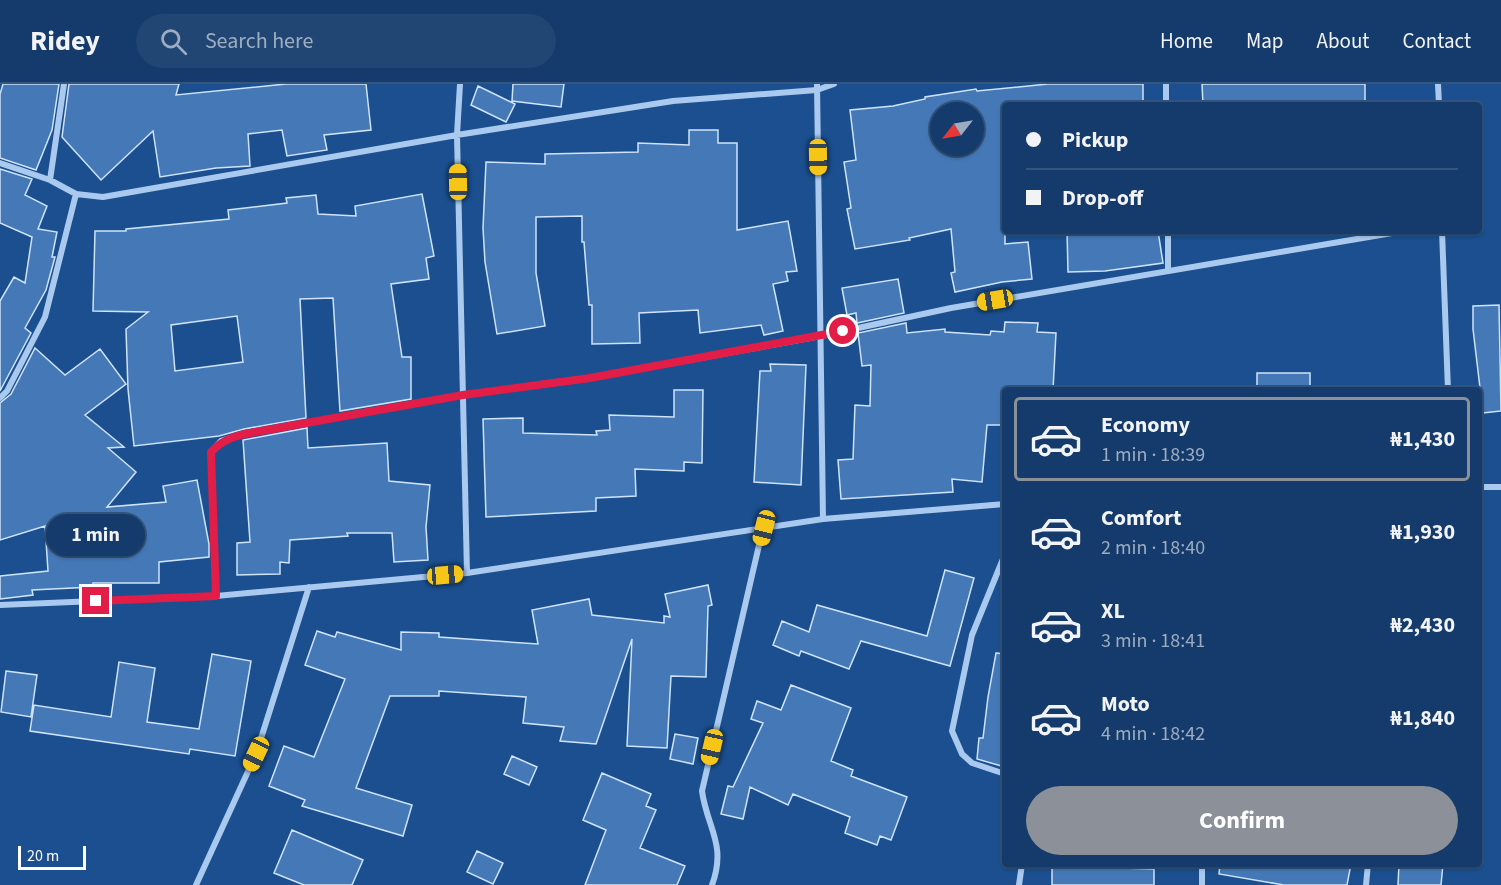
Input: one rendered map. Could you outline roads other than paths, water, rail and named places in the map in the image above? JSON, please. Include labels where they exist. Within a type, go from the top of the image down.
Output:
[{"type":"street","points":[[50,180],[64,84]]},
{"type":"street","points":[[460,84],[457,135],[467,573]]},
{"type":"street","points":[[0,163],[50,180],[76,194],[103,197],[457,135],[673,101],[834,84]]},
{"type":"street","points":[[1166,84],[1166,102]]},
{"type":"street","points":[[1438,84],[1439,102]]},
{"type":"street","points":[[817,87],[823,519]]},
{"type":"street","points":[[0,398],[7,391],[45,317],[76,194]]},
{"type":"street","points":[[1168,234],[1168,271]]},
{"type":"street","points":[[216,596],[211,452],[221,441],[245,434],[463,395],[590,378],[821,336],[951,308],[1386,234]]},
{"type":"street","points":[[1442,234],[1448,387]]},
{"type":"street","points":[[1482,487],[1501,487]]},
{"type":"street","points":[[0,605],[216,596],[467,573],[823,519],[1002,504]]},
{"type":"street","points":[[712,885],[718,856],[717,839],[704,807],[702,790],[764,528]]},
{"type":"street","points":[[1002,561],[972,635],[952,731],[962,754],[972,763],[1002,773]]},
{"type":"street","points":[[196,885],[256,754],[309,587]]},
{"type":"street","points":[[1019,885],[1022,867]]},
{"type":"street","points":[[1202,867],[1202,885]]},
{"type":"street","points":[[1366,885],[1368,867]]}]
